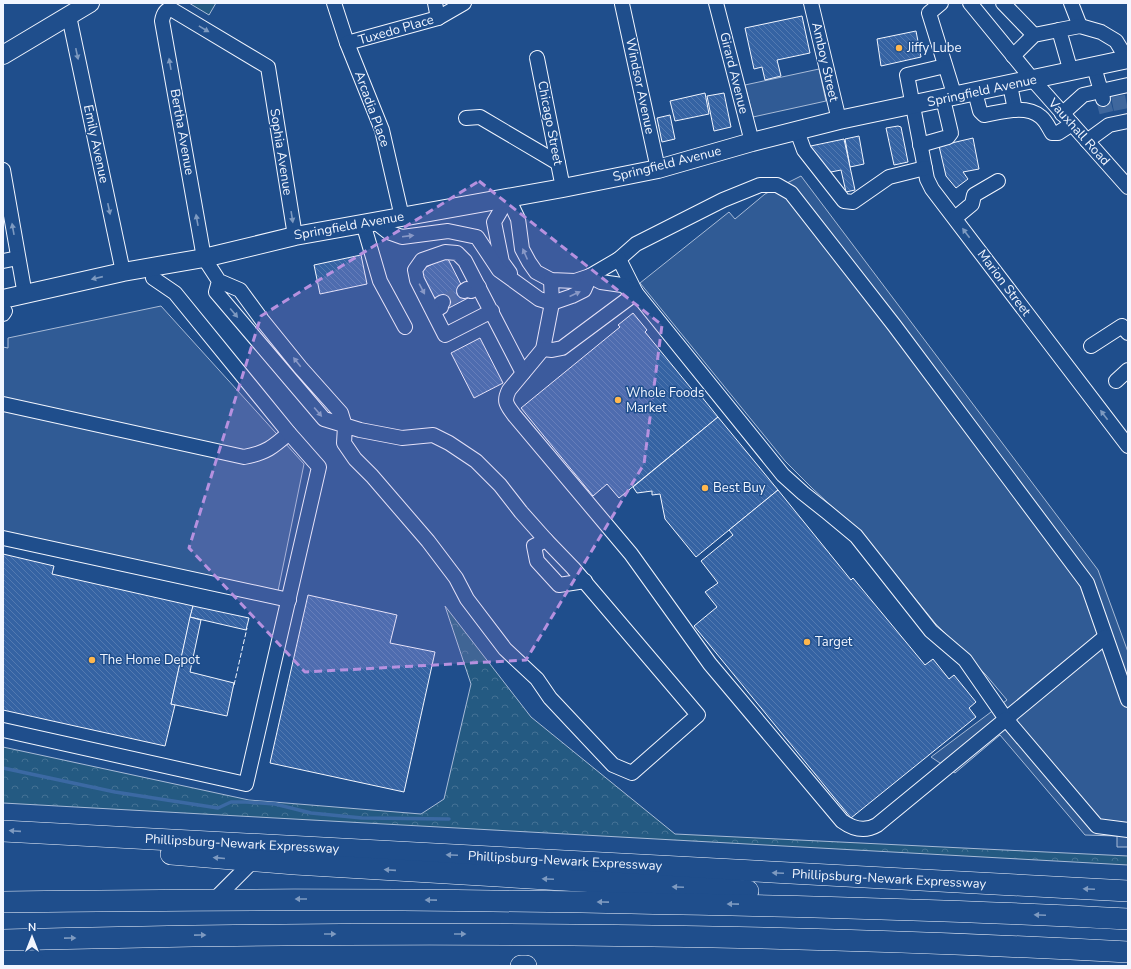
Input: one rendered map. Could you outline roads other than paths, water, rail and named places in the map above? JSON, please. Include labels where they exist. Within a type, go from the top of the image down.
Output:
[{"type":"highway","name":"Phillipsburg-Newark Expressway","points":[[3,831],[1128,891]]},
{"type":"highway","points":[[42,833],[148,852],[253,861],[824,896],[912,910]]},
{"type":"highway","points":[[3,902],[281,899],[562,901],[912,910],[1128,919]]},
{"type":"highway","points":[[3,940],[224,935],[515,934],[812,939],[1128,952]]},
{"type":"highway","points":[[520,966],[526,966]]},
{"type":"main road","points":[[3,55],[90,3]]},
{"type":"main road","name":"Springfield Avenue","points":[[4,309],[25,295],[122,272],[204,258],[295,236],[563,188],[658,169],[752,142],[839,120],[1128,59]]},
{"type":"main road","name":"Springfield Avenue","points":[[4,309],[153,278],[204,258]]},
{"type":"street","name":"Arcadia Place","points":[[334,3],[382,130],[402,217]]},
{"type":"street","points":[[435,3],[438,18]]},
{"type":"street","name":"Tuxedo Place","points":[[348,43],[438,18],[464,3]]},
{"type":"street","name":"Girard Avenue","points":[[716,3],[752,142]]},
{"type":"street","name":"Amboy Street","points":[[811,3],[839,120]]},
{"type":"street","points":[[920,145],[948,137],[951,133],[945,66],[929,13],[941,3]]},
{"type":"street","points":[[1003,3],[1034,35]]},
{"type":"street","points":[[1071,3],[1080,26]]},
{"type":"street","name":"Windsor Avenue","points":[[622,4],[658,169]]},
{"type":"street","name":"Vauxhall Road","points":[[974,4],[1033,80],[1128,187]]},
{"type":"street","name":"Bertha Avenue","points":[[204,258],[162,21],[165,13],[171,9],[268,68]]},
{"type":"street","name":"Emily Avenue","points":[[69,16],[122,272]]},
{"type":"street","points":[[1013,56],[1034,35],[1080,26],[1101,32],[1116,41],[1128,59]]},
{"type":"street","points":[[1059,30],[1071,72]]},
{"type":"street","name":"Chicago Street","points":[[537,58],[563,188]]},
{"type":"street","name":"Marion Street","points":[[945,66],[908,75],[920,145],[927,178],[932,189],[1128,446]]},
{"type":"street","points":[[1094,67],[1102,95]]},
{"type":"street","name":"Sophia Avenue","points":[[268,68],[295,236]]},
{"type":"street","points":[[1010,85],[1015,110]]},
{"type":"street","points":[[975,92],[980,112],[984,115],[1015,110],[1036,114],[1042,118],[1052,133],[1058,134],[1083,95],[1102,95],[1121,90]]},
{"type":"street","points":[[1036,114],[1049,99]]},
{"type":"street","points":[[466,118],[480,117],[558,163]]},
{"type":"street","points":[[1087,141],[1108,120],[1124,118]]},
{"type":"street","points":[[797,131],[804,150],[844,201],[853,202],[888,177],[925,168]]},
{"type":"street","points":[[3,170],[25,295]]},
{"type":"street","points":[[954,218],[972,204],[974,195],[998,181]]},
{"type":"street","points":[[508,198],[518,219],[522,249],[528,262],[536,272],[551,280],[575,281],[590,276],[619,259],[636,244],[723,200],[760,185],[777,185],[791,193],[894,325],[1087,583],[1128,700]]},
{"type":"street","points":[[508,198],[494,222],[502,262],[519,284]]},
{"type":"street","points":[[369,222],[402,238],[448,231],[477,237],[499,270],[539,299],[552,303],[584,290],[590,276]]},
{"type":"street","points":[[369,222],[380,282],[405,327]]},
{"type":"street","points":[[492,311],[445,335],[441,307],[417,280],[415,270],[422,260],[445,252],[457,253],[465,261],[471,291],[492,311],[524,373]]},
{"type":"street","points":[[3,261],[18,258]]},
{"type":"street","points":[[204,258],[219,281],[240,290],[300,367],[341,412],[345,426],[344,443],[355,459],[372,476],[428,541],[456,578],[467,599],[505,649],[537,679],[550,698],[613,765],[632,773],[698,715],[573,568],[521,512],[500,484],[476,462],[433,434],[402,438],[345,426],[324,419],[216,292],[219,281]]},
{"type":"street","points":[[619,259],[636,293],[783,475],[856,536],[931,631],[965,660],[1006,719],[1097,826],[1128,830]]},
{"type":"street","points":[[590,276],[601,282],[622,285],[636,293]]},
{"type":"street","points":[[3,730],[246,784],[319,467],[289,434],[174,293],[153,278]]},
{"type":"street","points":[[551,280],[552,303],[543,349],[509,390],[506,396],[507,404],[514,415],[631,554],[710,664],[842,821],[847,825],[860,829],[867,829],[876,825],[1105,637]]},
{"type":"street","points":[[543,349],[552,350],[562,348],[636,293]]},
{"type":"street","points":[[1091,346],[1122,326],[1128,333]]},
{"type":"street","points":[[1116,381],[1128,370]]},
{"type":"street","points":[[3,404],[244,457],[259,454],[271,448],[289,434]]},
{"type":"street","points":[[3,538],[289,600]]},
{"type":"street","points":[[546,540],[534,546],[537,561],[559,585],[585,582]]},
{"type":"street","points":[[214,900],[253,861]]},
{"type":"waterway","points":[[3,768],[115,792],[218,808],[231,802],[246,802],[275,804],[311,813],[362,818],[449,819]]},
{"type":"tunnel","points":[[1118,96],[1121,111]]},
{"type":"tunnel","points":[[1103,99],[1107,115]]},
{"type":"tunnel","points":[[443,302],[464,291]]},
{"type":"place","name":"Jiffy Lube","points":[[899,48]]},
{"type":"place","name":"Whole Foods Market","points":[[618,400]]},
{"type":"place","name":"Best Buy","points":[[705,488]]},
{"type":"place","name":"Target","points":[[807,642]]},
{"type":"place","name":"The Home Depot","points":[[92,660]]}]
